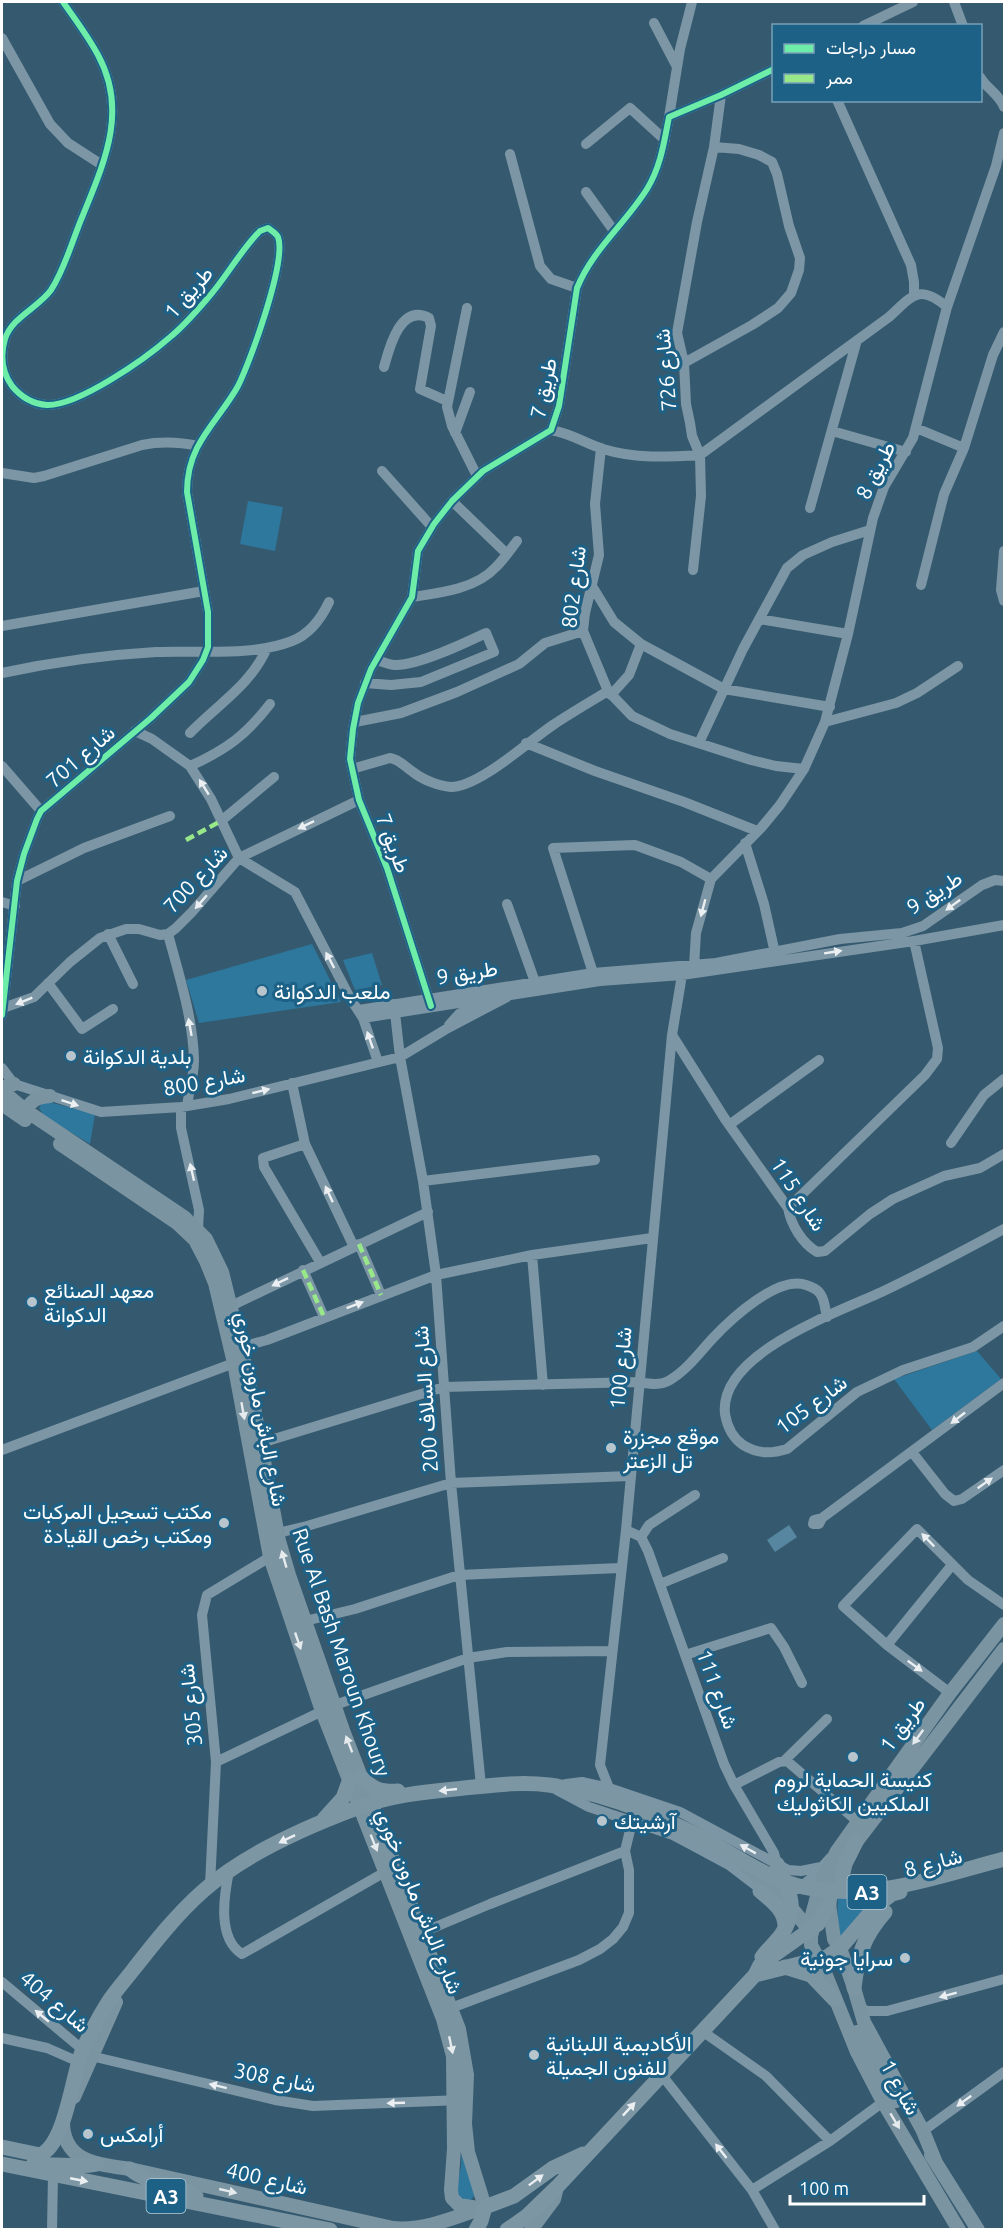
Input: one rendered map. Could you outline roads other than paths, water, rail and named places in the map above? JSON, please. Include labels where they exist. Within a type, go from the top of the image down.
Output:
[{"type":"highway","points":[[320,1822],[343,1798],[356,1778],[381,1792],[413,1793]]},
{"type":"highway","name":"A3","points":[[2,2147],[40,2155],[52,2146],[84,2056],[110,2000],[153,1943],[184,1909],[210,1885],[246,1859],[320,1822],[365,1805],[413,1793],[481,1786],[548,1785],[593,1795],[672,1822],[784,1882],[840,1893],[877,1891],[898,1887],[1005,1859]]},
{"type":"highway","points":[[856,1842],[843,1872],[846,1884],[855,1886],[879,1883],[1005,1852]]},
{"type":"highway","points":[[757,1970],[763,1956],[785,1928],[791,1912],[790,1894],[777,1864]]},
{"type":"highway","name":"شارع 8","points":[[840,1948],[876,1906],[894,1894],[1005,1864]]},
{"type":"highway","points":[[879,1883],[870,1895],[871,1897],[878,1898],[894,1894]]},
{"type":"highway","points":[[760,1891],[782,1913],[785,1928]]},
{"type":"highway","points":[[854,1988],[857,1962],[862,1946],[894,1894]]},
{"type":"highway","points":[[757,1970],[822,1920],[829,1904]]},
{"type":"highway","name":"A3","points":[[507,2229],[527,2216],[557,2187],[757,1970],[820,1964],[840,1948]]},
{"type":"highway","points":[[783,1966],[811,1975],[834,2000]]},
{"type":"highway","points":[[476,2229],[481,2221],[483,2208],[514,2196],[553,2168],[589,2152]]},
{"type":"highway","name":"A3","points":[[2,2164],[310,2227],[330,2229]]},
{"type":"highway","points":[[24,2169],[39,2164],[85,2166],[98,2164]]},
{"type":"highway","points":[[130,2169],[146,2179],[189,2192],[211,2205]]},
{"type":"main road","name":"Rue Al Bash Maroun Khoury","points":[[6,1088],[25,1110],[184,1217],[198,1229],[214,1253],[222,1272],[241,1347],[278,1533],[328,1708]]},
{"type":"main road","points":[[25,1110],[32,1100],[40,1096],[50,1096]]},
{"type":"main road","name":"شارع الباش مارون خوري","points":[[2,1104],[177,1223],[200,1246],[215,1283],[228,1365],[270,1557],[356,1778]]},
{"type":"main road","name":"طريق 1","points":[[810,1930],[814,1902],[837,1851],[950,1693],[1005,1624]]},
{"type":"main road","name":"شارع 1","points":[[936,2163],[923,2131],[864,2022],[840,1948],[834,1939],[829,1904],[837,1872],[856,1842],[1005,1649]]},
{"type":"main road","name":"Rue Al Bash Maroun Khoury","points":[[356,1778],[365,1805],[451,2008],[462,2041],[467,2075],[461,2100],[468,2152],[483,2208]]},
{"type":"main road","name":"شارع الباش مارون خوري","points":[[365,1805],[385,1872],[448,2034],[453,2056],[461,2100],[454,2149],[452,2198],[456,2204],[483,2208]]},
{"type":"main road","name":"شارع 1","points":[[734,1856],[789,1905],[817,1940],[854,2028],[907,2118],[978,2229]]},
{"type":"main road","name":"شارع 1","points":[[810,1930],[811,1945],[857,2052],[883,2102],[959,2229]]},
{"type":"main road","points":[[820,1964],[837,1961],[864,2022]]},
{"type":"main road","name":"شارع 400","points":[[62,2121],[71,2150],[98,2164],[130,2169],[399,2229],[431,2226],[483,2208]]},
{"type":"main road","points":[[538,2227],[554,2199],[557,2187]]},
{"type":"street","name":"طريق 1","points":[[63,2],[99,56],[110,84],[113,121],[102,165],[52,288],[44,299],[12,326],[5,338],[2,361],[4,372],[20,395],[34,402],[48,405],[75,398],[103,383],[170,338],[208,298],[256,236],[268,228],[276,234],[279,243],[276,274],[271,294],[237,387],[198,446],[190,464],[187,492],[209,624],[206,653],[189,682],[135,731]]},
{"type":"street","name":"7 طريق","points":[[430,1002],[387,868],[359,800],[352,769],[350,746],[365,683],[412,597],[418,551],[432,527],[452,501],[483,471],[551,430],[560,406],[577,288],[584,270],[647,189],[662,157],[692,2]]},
{"type":"street","points":[[867,24],[913,2]]},
{"type":"street","points":[[954,2],[962,24]]},
{"type":"street","points":[[654,23],[678,67]]},
{"type":"street","points":[[2,38],[50,124],[68,143],[102,165]]},
{"type":"street","points":[[669,117],[772,70]]},
{"type":"street","points":[[982,79],[988,89],[1001,100],[1005,107]]},
{"type":"street","name":"شارع 726","points":[[693,570],[701,496],[700,455],[692,436],[684,363],[677,333],[697,222],[714,147],[721,95]]},
{"type":"street","points":[[838,102],[910,265],[914,295]]},
{"type":"street","points":[[586,144],[630,108],[665,140]]},
{"type":"street","name":"طريق 8","points":[[694,966],[696,933],[711,879],[780,805],[804,769],[825,722],[848,634],[870,530],[884,487],[906,452],[916,428],[947,307],[996,166],[1005,133]]},
{"type":"street","points":[[684,363],[778,308],[791,293],[800,270],[800,258],[772,162],[739,149],[714,147]]},
{"type":"street","points":[[510,154],[540,266],[551,279],[577,288]]},
{"type":"street","points":[[586,192],[614,231]]},
{"type":"street","points":[[551,430],[580,437],[601,448],[639,456],[700,455],[889,317],[914,295],[923,292],[947,307]]},
{"type":"street","points":[[467,308],[447,401],[448,414],[455,434],[477,476]]},
{"type":"street","points":[[384,367],[393,337],[403,322],[409,318],[424,316],[429,318],[431,326],[420,389],[447,401]]},
{"type":"street","points":[[921,585],[941,505],[964,448],[993,355],[1005,332]]},
{"type":"street","points":[[810,508],[857,340]]},
{"type":"street","points":[[455,434],[470,392]]},
{"type":"street","points":[[916,428],[964,448]]},
{"type":"street","points":[[832,431],[906,452]]},
{"type":"street","points":[[2,473],[34,478],[44,476],[157,442],[177,442],[198,446]]},
{"type":"street","name":"شارع 802","points":[[601,448],[595,504],[599,555],[583,631],[609,693],[624,709],[640,721],[670,734],[751,760],[804,769]]},
{"type":"street","points":[[382,471],[432,527]]},
{"type":"street","points":[[452,501],[507,554]]},
{"type":"street","points":[[699,743],[780,578],[794,561],[831,542],[870,530]]},
{"type":"street","points":[[412,597],[457,588],[479,579],[496,568],[517,541]]},
{"type":"street","points":[[1005,551],[1001,590],[1005,601]]},
{"type":"street","points":[[592,586],[614,622],[641,644],[724,689],[830,706]]},
{"type":"street","points":[[2,626],[204,591]]},
{"type":"street","points":[[2,673],[91,656],[158,652],[206,653],[267,648],[295,640],[306,633],[316,625],[329,602]]},
{"type":"street","points":[[759,619],[848,634]]},
{"type":"street","points":[[355,722],[401,714],[457,692],[519,664],[544,643],[583,631]]},
{"type":"street","points":[[365,683],[391,685],[421,682],[494,652],[486,633],[405,665],[392,665],[376,660]]},
{"type":"street","points":[[352,769],[395,758],[414,774],[425,779],[444,786],[457,786],[487,772],[561,719],[609,693],[629,675],[641,644]]},
{"type":"street","points":[[190,733],[232,696],[261,662],[267,648]]},
{"type":"street","points":[[825,722],[896,703],[917,693],[958,666]]},
{"type":"street","points":[[190,766],[234,743],[270,704]]},
{"type":"street","name":"شارع 701","points":[[2,1012],[17,881],[24,854],[41,811],[135,731],[152,739],[190,766],[206,789],[239,858]]},
{"type":"street","points":[[526,743],[757,831]]},
{"type":"street","points":[[2,766],[41,811]]},
{"type":"street","points":[[221,821],[274,777]]},
{"type":"street","name":"شارع 700","points":[[2,1012],[34,997],[88,945],[108,934],[126,929],[139,929],[160,935],[168,934],[192,912],[239,858],[359,800]]},
{"type":"street","points":[[17,881],[84,848],[170,816]]},
{"type":"street","points":[[745,843],[750,867],[764,904],[775,953]]},
{"type":"street","points":[[593,973],[553,848],[635,845],[681,862],[711,879]]},
{"type":"street","points":[[239,858],[296,892],[350,998],[361,1014],[378,1062]]},
{"type":"street","name":"9 طريق","points":[[361,1014],[593,973],[694,966],[775,953],[840,939],[909,931],[929,922],[982,885],[995,880],[1005,881]]},
{"type":"street","points":[[2,902],[15,906]]},
{"type":"street","points":[[507,904],[535,982]]},
{"type":"street","name":"9 طريق","points":[[430,1002],[492,997],[600,981],[682,975],[914,941],[1003,925]]},
{"type":"street","points":[[108,934],[134,984]]},
{"type":"street","points":[[168,934],[181,981],[192,1038],[194,1071],[181,1128],[200,1210],[198,1229]]},
{"type":"street","points":[[788,1208],[911,1088],[937,1059],[938,1048],[914,941]]},
{"type":"street","name":"شارع 100","points":[[600,1765],[626,1530],[672,1035],[682,975]]},
{"type":"street","points":[[48,983],[82,1029],[113,1009]]},
{"type":"street","points":[[448,1028],[515,993]]},
{"type":"street","points":[[448,1028],[459,1014],[492,997]]},
{"type":"street","name":"200 شارع السلاف","points":[[394,1008],[400,1057],[428,1212],[459,1575],[481,1786]]},
{"type":"street","name":"800 شارع","points":[[6,1088],[50,1096],[102,1112],[184,1107],[229,1099],[400,1057],[448,1028]]},
{"type":"street","name":"شارع 115","points":[[672,1035],[729,1125],[788,1208],[790,1220],[798,1233],[813,1250],[820,1253],[893,1199],[945,1176],[980,1168],[1005,1154]]},
{"type":"street","points":[[729,1125],[819,1060]]},
{"type":"street","points":[[2,1068],[6,1088]]},
{"type":"street","points":[[951,1143],[984,1095],[1005,1079]]},
{"type":"street","points":[[292,1083],[305,1144],[381,1295]]},
{"type":"street","points":[[305,1144],[263,1158],[264,1167],[320,1262]]},
{"type":"street","points":[[423,1181],[595,1160]]},
{"type":"street","points":[[231,1306],[428,1212]]},
{"type":"street","name":"شارع 105","points":[[1005,1229],[906,1280],[807,1324],[771,1345],[747,1365],[733,1385],[726,1402],[726,1421],[731,1433],[750,1449],[762,1453],[775,1453],[787,1449],[857,1392],[903,1370],[973,1347],[1005,1326]]},
{"type":"street","points":[[241,1347],[267,1340],[435,1275],[532,1255],[652,1238]]},
{"type":"street","points":[[532,1255],[543,1385]]},
{"type":"street","points":[[303,1270],[324,1317]]},
{"type":"street","points":[[261,1443],[444,1387],[638,1382],[660,1384],[670,1380],[691,1362],[715,1336],[752,1304],[788,1284],[799,1283],[817,1289],[822,1296],[827,1317]]},
{"type":"street","points":[[2,1450],[228,1365]]},
{"type":"street","points":[[822,1518],[1005,1383]]},
{"type":"street","points":[[912,1452],[945,1494],[954,1501],[962,1499],[1005,1470]]},
{"type":"street","points":[[278,1533],[451,1483],[630,1476]]},
{"type":"street","points":[[626,1530],[640,1537],[649,1525],[696,1495]]},
{"type":"street","points":[[950,1693],[887,1645],[843,1606],[917,1529],[968,1580],[1005,1605]]},
{"type":"street","name":"شارع 111","points":[[640,1537],[648,1551],[724,1764],[774,1853],[777,1864]]},
{"type":"street","name":"شارع 305","points":[[210,1885],[216,1762],[202,1615],[207,1595],[270,1557]]},
{"type":"street","points":[[660,1584],[723,1558]]},
{"type":"street","points":[[887,1645],[952,1565]]},
{"type":"street","points":[[304,1621],[355,1609],[459,1575],[620,1568]]},
{"type":"street","points":[[685,1655],[771,1628],[784,1647],[802,1683]]},
{"type":"street","points":[[216,1762],[328,1708],[468,1658],[507,1652],[612,1651]]},
{"type":"street","points":[[734,1785],[784,1761],[827,1719]]},
{"type":"street","points":[[784,1761],[789,1762],[857,1821]]},
{"type":"street","points":[[582,1782],[593,1776],[600,1765]]},
{"type":"street","points":[[600,1765],[609,1788]]},
{"type":"street","points":[[548,1785],[582,1782],[609,1788],[680,1812],[777,1864],[795,1871],[822,1867]]},
{"type":"street","points":[[548,1785],[589,1807],[673,1835],[729,1865],[760,1891],[778,1897],[790,1894],[808,1882],[837,1851]]},
{"type":"street","points":[[451,2008],[579,1960],[608,1943],[623,1927],[629,1913],[629,1870],[626,1851],[632,1821]]},
{"type":"street","points":[[421,1934],[490,1904],[626,1851]]},
{"type":"street","points":[[229,1871],[224,1899],[228,1938],[232,1948],[242,1953],[385,1872]]},
{"type":"street","points":[[860,2007],[867,2011],[888,2011],[1005,1979]]},
{"type":"street","name":"شارع 404","points":[[2,1982],[84,2056]]},
{"type":"street","points":[[702,2031],[766,2076],[830,2141]]},
{"type":"street","name":"شارع 308","points":[[2,2038],[275,2100],[313,2106],[461,2100]]},
{"type":"street","points":[[923,2131],[1005,2072]]},
{"type":"street","points":[[661,2074],[754,2194],[775,2229]]},
{"type":"street","points":[[754,2194],[883,2102]]},
{"type":"street","points":[[52,2175],[52,2229]]},
{"type":"place","name":"ملعب الدكوانة","points":[[262,991]]},
{"type":"place","name":"بلدية الدكوانة","points":[[71,1056]]},
{"type":"place","name":"معهد الصنائع الدكوانة","points":[[32,1302]]},
{"type":"place","name":"موقع مجزرة تل الزعتر","points":[[611,1448]]},
{"type":"place","name":"مكتب تسجيل المركبات ومكتب رخص القيادة","points":[[224,1523]]},
{"type":"place","name":"كنيسة الحماية لروم الملكيين الكاثوليك","points":[[853,1757]]},
{"type":"place","name":"آرشيتك","points":[[602,1821]]},
{"type":"place","name":"سرايا جونية","points":[[905,1958]]},
{"type":"place","name":"الأكاديمية اللبنانية للفنون الجميلة","points":[[534,2055]]},
{"type":"place","name":"أرامكس","points":[[88,2134]]}]
